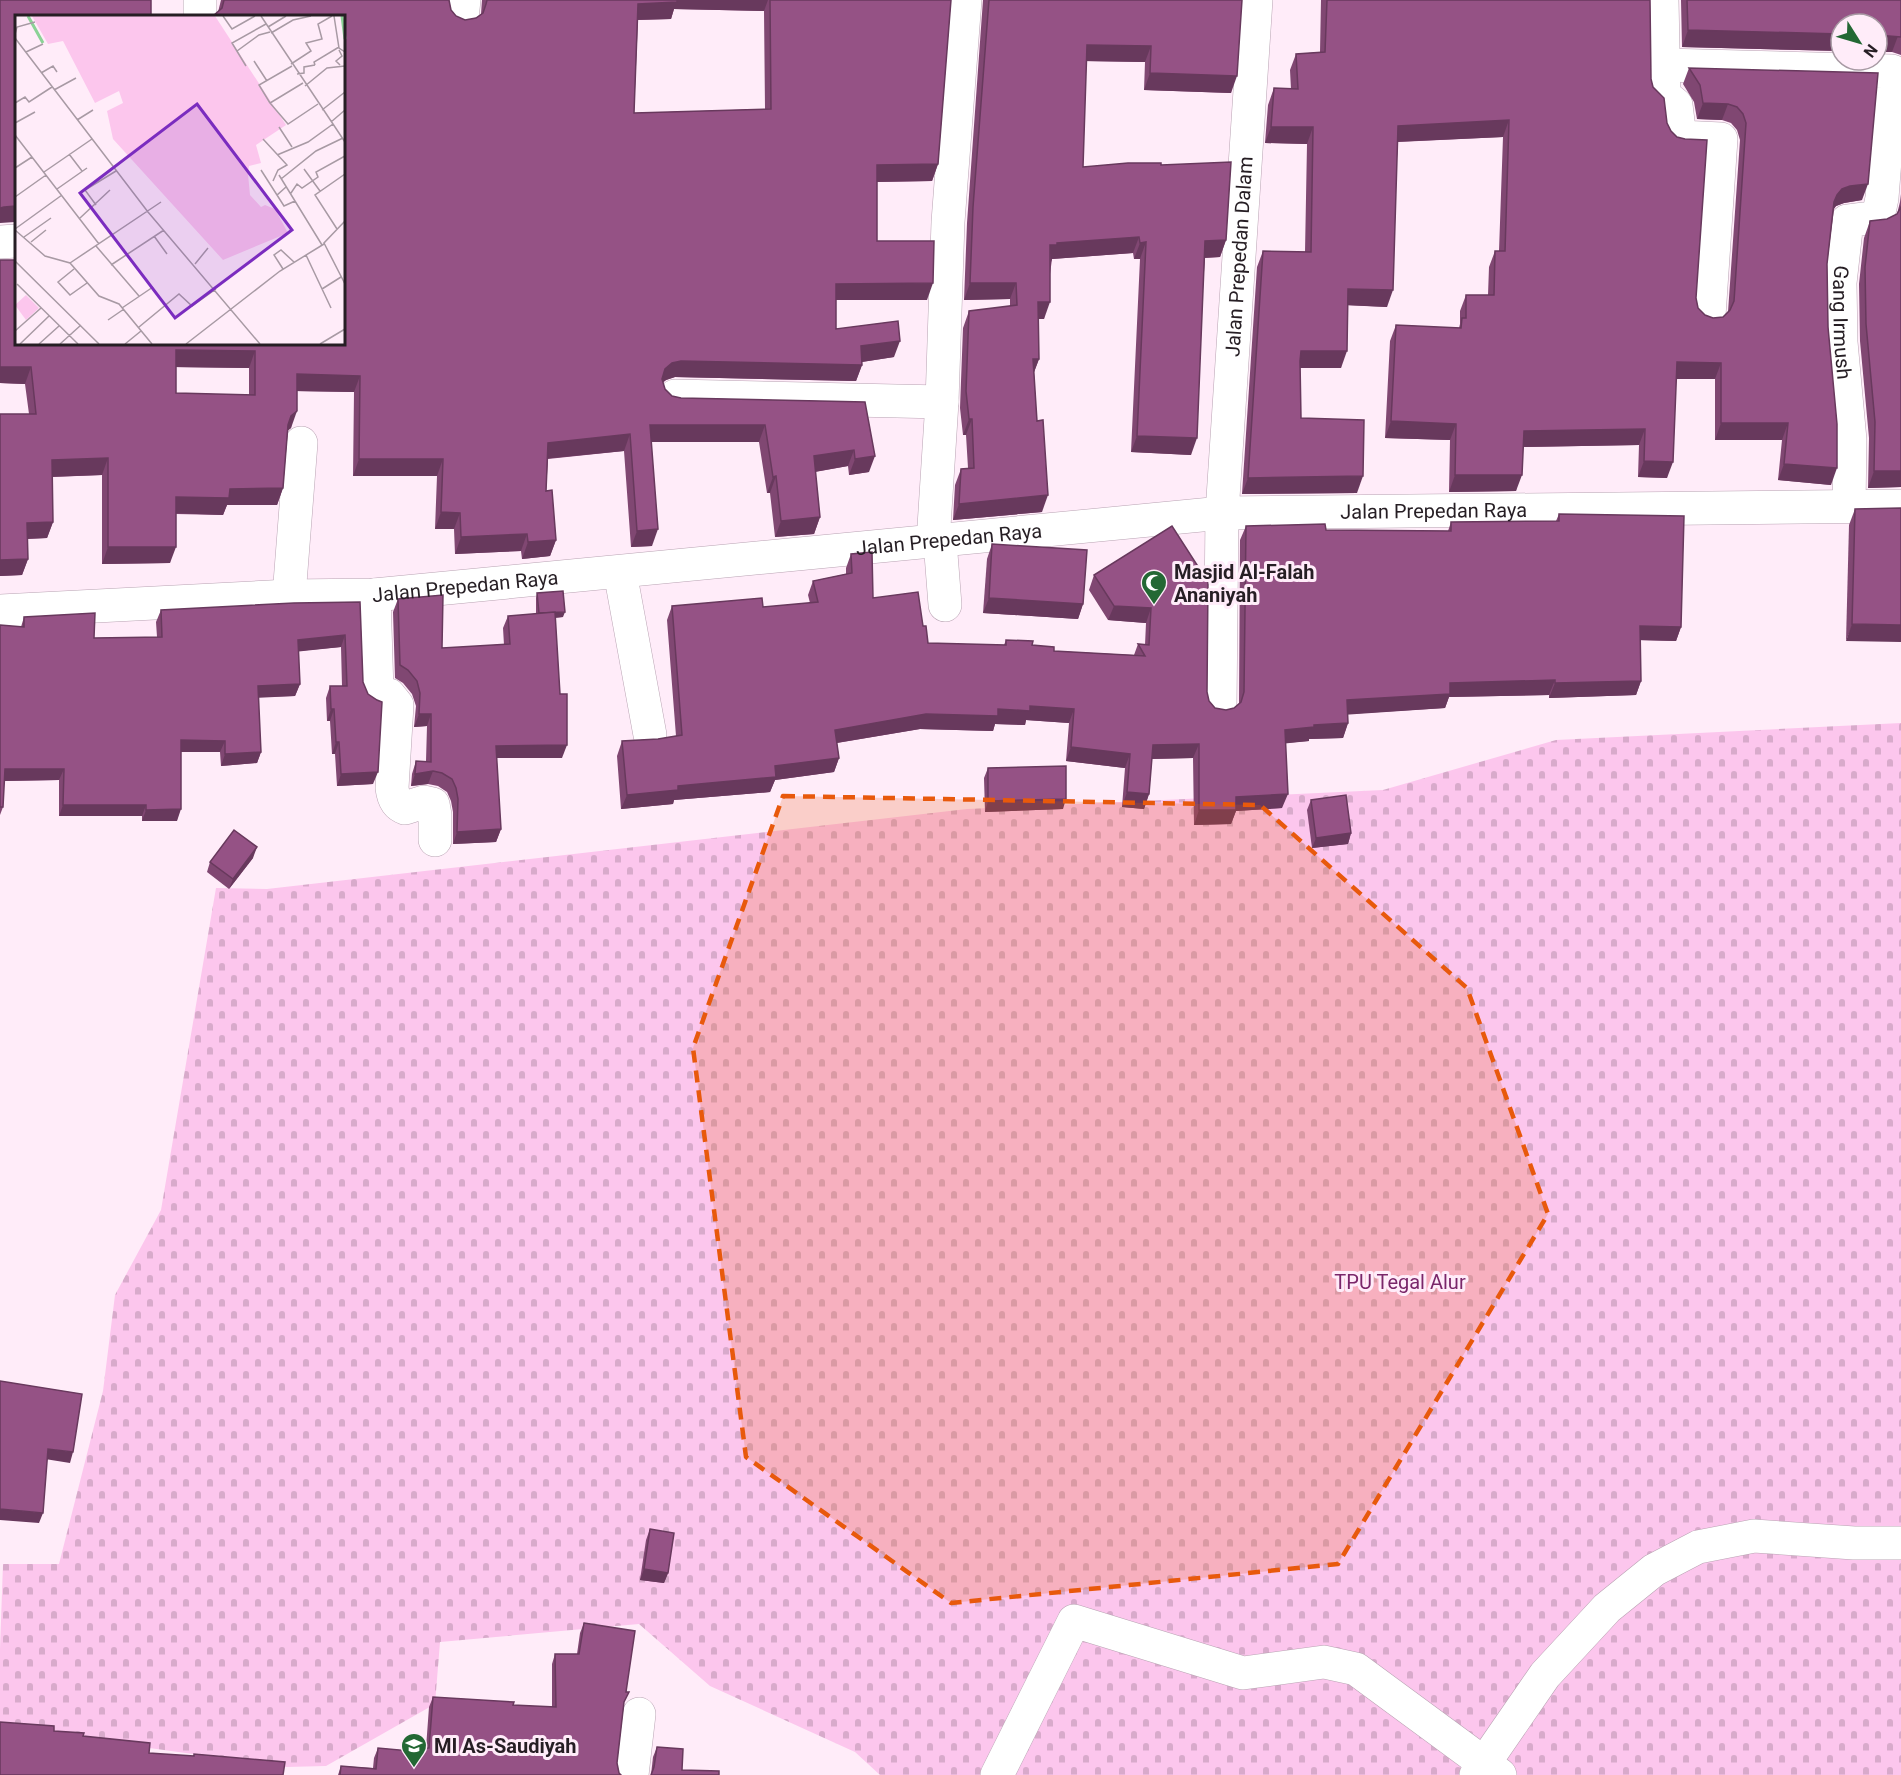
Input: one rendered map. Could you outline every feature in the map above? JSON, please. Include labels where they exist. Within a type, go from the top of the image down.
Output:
[{"type":"street","points":[[200,15],[201,0]]},
{"type":"street","points":[[945,604],[936,541],[948,222],[965,0]]},
{"type":"street","name":"Jalan Prepedan Dalam","points":[[1220,706],[1222,513],[1256,0]]},
{"type":"street","points":[[1662,0],[1664,95],[1676,105],[1680,137],[1721,139],[1708,316]]},
{"type":"street","name":"Gang Irmush","points":[[1664,65],[1892,71],[1882,198],[1878,217],[1847,222],[1840,283],[1841,342],[1850,440],[1849,506]]},
{"type":"street","points":[[0,242],[15,240]]},
{"type":"street","points":[[675,396],[942,402]]},
{"type":"street","points":[[289,596],[301,443]]},
{"type":"street","name":"Jalan Prepedan Raya","points":[[0,611],[289,596],[374,595],[1222,513],[1901,506]]},
{"type":"street","points":[[620,572],[650,735]]},
{"type":"street","points":[[374,595],[377,692],[380,695],[389,696],[397,705],[393,795],[405,808],[424,802],[433,804],[435,840]]},
{"type":"street","points":[[997,1775],[1074,1621],[1243,1673],[1324,1662],[1356,1669],[1487,1771],[1545,1675],[1607,1608],[1654,1570],[1698,1547],[1754,1536],[1854,1544],[1901,1543]]},
{"type":"street","points":[[632,1775],[639,1714]]},
{"type":"highlighted area","points":[[783,796],[1260,805],[1467,988],[1548,1214],[1338,1564],[951,1603],[746,1457],[693,1048]]},
{"type":"green space","name":"TPU Tegal Alur","points":[[1901,723],[1901,1775],[880,1775],[855,1752],[710,1686],[639,1624],[440,1642],[435,1704],[326,1766],[286,1767],[135,1746],[0,1722],[3,1564],[59,1564],[103,1391],[115,1295],[161,1210],[216,888],[267,889],[967,809],[1383,790],[1556,740]]},
{"type":"building","points":[[0,0],[151,0],[151,15],[15,15],[15,206],[0,208]]},
{"type":"building","points":[[224,0],[449,0],[451,10],[456,16],[465,20],[476,18],[483,13],[487,0],[677,0],[677,2],[638,4],[634,113],[771,109],[770,0],[951,0],[938,164],[877,165],[877,241],[934,241],[933,283],[836,284],[836,329],[898,321],[900,341],[861,346],[862,365],[681,361],[672,363],[665,369],[662,379],[665,389],[672,396],[681,398],[865,402],[875,456],[855,459],[854,450],[814,456],[820,517],[781,521],[776,476],[773,477],[765,425],[650,425],[658,529],[637,531],[630,434],[548,443],[546,491],[552,490],[556,540],[528,542],[527,534],[461,537],[460,513],[441,512],[443,459],[359,459],[360,376],[297,374],[297,411],[291,416],[288,425],[283,488],[230,489],[229,498],[176,497],[176,547],[108,547],[108,458],[52,460],[53,522],[27,523],[28,559],[0,560],[0,414],[36,414],[31,367],[0,367],[0,260],[15,260],[15,345],[345,345],[345,15],[214,15],[222,8]],"holes":[[[176,350],[255,351],[255,395],[176,393]]]},
{"type":"building","points":[[989,0],[1242,0],[1237,76],[1150,73],[1151,46],[1087,45],[1083,167],[1128,163],[1161,163],[1161,165],[1231,162],[1226,240],[1205,241],[1197,438],[1137,436],[1146,242],[1140,243],[1139,237],[1057,243],[1057,245],[1050,245],[1050,302],[1038,302],[1039,359],[1033,359],[1037,421],[1043,420],[1048,495],[959,504],[961,469],[974,468],[972,419],[969,419],[966,391],[969,311],[1017,305],[1016,283],[970,283],[973,207]]},
{"type":"building","points":[[1327,0],[1650,0],[1651,79],[1653,87],[1664,98],[1667,123],[1677,137],[1707,140],[1696,298],[1698,308],[1705,315],[1713,318],[1723,317],[1730,310],[1734,301],[1746,123],[1737,107],[1728,104],[1703,103],[1700,85],[1689,68],[1878,73],[1868,184],[1850,186],[1842,189],[1837,195],[1834,202],[1827,264],[1828,327],[1837,424],[1837,468],[1784,464],[1788,423],[1721,423],[1721,363],[1677,362],[1673,462],[1644,461],[1645,429],[1524,431],[1522,475],[1455,475],[1456,424],[1391,421],[1396,325],[1461,328],[1462,318],[1466,318],[1466,295],[1494,295],[1495,251],[1505,251],[1509,120],[1398,126],[1393,290],[1348,289],[1347,351],[1301,351],[1301,418],[1364,420],[1363,476],[1248,478],[1263,251],[1311,252],[1313,127],[1271,127],[1274,88],[1298,89],[1296,54],[1325,52]]},
{"type":"building","points":[[1687,0],[1901,0],[1901,37],[1889,36],[1889,12],[1829,12],[1829,34],[1688,30]]},
{"type":"building","points":[[1901,207],[1901,471],[1874,471],[1875,422],[1866,324],[1865,267],[1870,221],[1887,219],[1897,214]]},
{"type":"building","points":[[1901,508],[1901,625],[1852,624],[1855,509]]},
{"type":"building","points":[[1559,514],[1684,516],[1681,627],[1640,626],[1641,681],[1555,683],[1555,680],[1450,683],[1450,694],[1347,700],[1348,723],[1285,730],[1288,794],[1236,797],[1236,810],[1199,810],[1199,744],[1153,745],[1149,794],[1127,792],[1130,754],[1071,747],[1074,709],[1030,706],[1030,711],[998,709],[998,716],[926,714],[835,730],[839,758],[775,766],[776,777],[678,786],[678,790],[627,795],[622,741],[682,735],[672,606],[762,598],[763,607],[818,602],[813,581],[852,573],[851,554],[872,552],[873,598],[918,592],[928,643],[1006,645],[1006,640],[1033,641],[1032,645],[1054,647],[1054,651],[1145,656],[1138,644],[1149,645],[1151,608],[1114,606],[1094,575],[1172,526],[1208,582],[1207,692],[1209,701],[1215,708],[1226,710],[1234,708],[1241,702],[1244,692],[1246,526],[1325,524],[1326,530],[1451,531],[1451,522],[1559,521]]},
{"type":"building","points":[[992,544],[1087,550],[1083,604],[989,598]]},
{"type":"building","points":[[563,591],[565,612],[539,613],[537,593]]},
{"type":"building","points":[[443,595],[442,648],[510,644],[508,616],[555,612],[560,694],[567,694],[567,745],[496,746],[501,829],[457,832],[458,799],[452,779],[433,771],[415,774],[416,761],[431,762],[431,714],[419,714],[420,693],[417,681],[408,670],[400,665],[398,599]]},
{"type":"building","points":[[360,602],[363,682],[368,694],[382,702],[378,772],[341,774],[339,742],[336,742],[330,686],[347,686],[345,635],[298,640],[300,684],[258,686],[261,752],[225,754],[225,741],[181,740],[181,809],[146,810],[146,805],[63,805],[64,769],[5,769],[3,807],[0,807],[0,625],[24,627],[24,617],[95,613],[94,638],[162,637],[161,610]]},
{"type":"building","points":[[1066,766],[1066,799],[988,801],[988,768]]},
{"type":"building","points":[[1346,795],[1351,833],[1316,838],[1311,800]]},
{"type":"building","points":[[234,830],[257,847],[233,879],[210,862]]},
{"type":"building","points":[[0,1381],[82,1394],[73,1452],[48,1449],[43,1513],[0,1509]]},
{"type":"building","points":[[650,1529],[674,1533],[668,1573],[644,1569]]},
{"type":"building","points":[[584,1623],[635,1631],[626,1692],[629,1692],[624,1702],[617,1763],[621,1775],[340,1775],[341,1766],[376,1769],[378,1748],[421,1752],[421,1748],[429,1748],[433,1697],[556,1707],[555,1654],[579,1654]]},
{"type":"building","points":[[0,1722],[54,1726],[54,1731],[150,1743],[149,1753],[194,1756],[194,1754],[285,1762],[283,1775],[0,1775]]},
{"type":"building","points":[[657,1747],[683,1749],[682,1770],[719,1771],[719,1775],[651,1775]]},
{"type":"place","name":"Masjid Al-Falah Ananiyah","points":[[1154,606]]},
{"type":"place","name":"MI As-Saudiyah","points":[[414,1769]]}]
